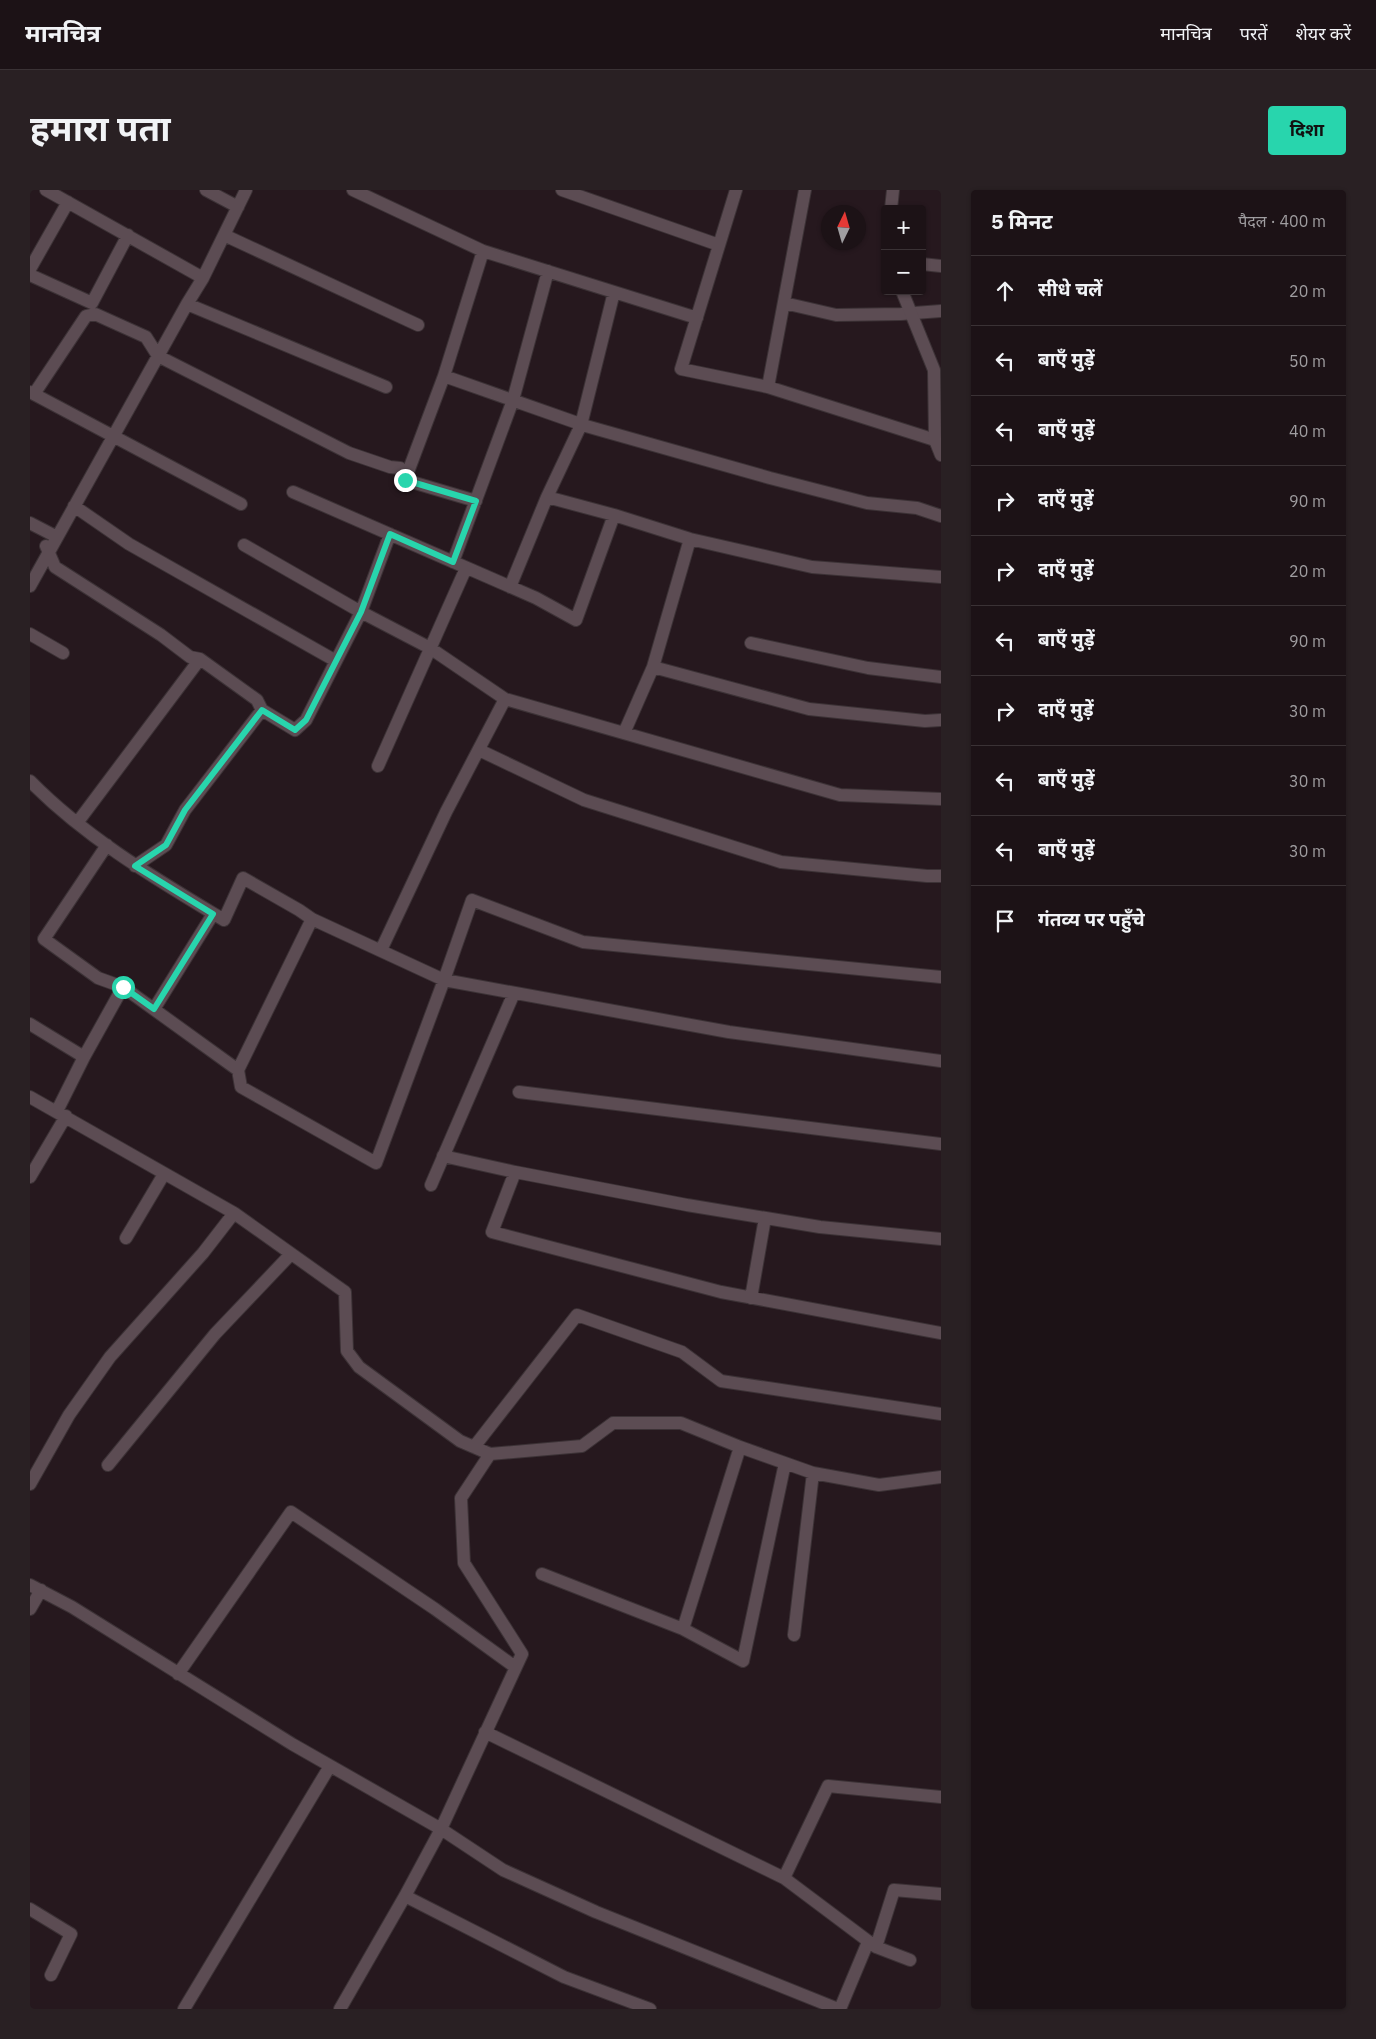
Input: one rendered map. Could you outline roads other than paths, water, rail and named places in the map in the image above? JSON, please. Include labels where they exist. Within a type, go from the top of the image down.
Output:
[{"type":"street","points":[[46,190],[203,278]]},
{"type":"street","points":[[206,190],[238,207]]},
{"type":"street","points":[[30,586],[47,549],[58,537],[203,278],[246,190]]},
{"type":"street","points":[[353,190],[483,251],[696,318]]},
{"type":"street","points":[[562,190],[719,245]]},
{"type":"street","points":[[736,190],[681,369],[768,387],[935,440]]},
{"type":"street","points":[[768,387],[806,190]]},
{"type":"street","points":[[891,205],[893,190]]},
{"type":"street","points":[[30,270],[68,202]]},
{"type":"street","points":[[30,275],[92,303],[128,236]]},
{"type":"street","points":[[224,236],[418,325]]},
{"type":"street","points":[[405,480],[444,376],[483,251]]},
{"type":"street","points":[[926,264],[941,266]]},
{"type":"street","points":[[453,562],[513,400],[548,271]]},
{"type":"street","points":[[510,587],[547,497],[581,425],[614,292]]},
{"type":"street","points":[[904,295],[934,370],[938,420],[935,440],[941,455]]},
{"type":"street","points":[[784,303],[836,315],[941,311]]},
{"type":"street","points":[[187,304],[386,387]]},
{"type":"street","points":[[240,504],[32,393],[86,316],[94,314],[146,337],[158,356],[349,452],[390,467],[400,468],[405,480]]},
{"type":"street","points":[[444,376],[581,425],[814,490],[867,503],[917,508],[941,516]]},
{"type":"street","points":[[405,480],[476,501]]},
{"type":"street","points":[[293,492],[510,587],[576,620],[614,515]]},
{"type":"street","points":[[547,497],[614,515],[690,539],[812,567],[941,577]]},
{"type":"street","points":[[74,506],[129,544],[336,661]]},
{"type":"street","points":[[30,523],[58,537]]},
{"type":"street","points":[[47,549],[55,568],[161,635],[190,657],[200,659],[257,700],[262,710],[295,730],[306,720],[361,612],[390,534]]},
{"type":"street","points":[[624,733],[653,667],[690,539]]},
{"type":"street","points":[[244,545],[361,612],[430,648],[505,699],[840,795],[941,798]]},
{"type":"street","points":[[378,766],[466,568]]},
{"type":"street","points":[[30,634],[64,653]]},
{"type":"street","points":[[751,643],[868,668],[941,677]]},
{"type":"street","points":[[77,823],[200,659]]},
{"type":"street","points":[[653,667],[809,709],[925,721],[941,720]]},
{"type":"street","points":[[381,950],[446,812],[505,699]]},
{"type":"street","points":[[135,866],[166,845],[185,810],[262,710]]},
{"type":"street","points":[[479,750],[584,800],[781,862],[941,876]]},
{"type":"street","points":[[30,781],[55,806],[135,866],[224,920],[243,878],[312,919],[444,980],[729,1032],[941,1061]]},
{"type":"street","points":[[108,846],[44,939],[98,978],[123,987],[238,1070]]},
{"type":"street","points":[[312,919],[238,1070],[241,1087],[376,1163],[472,900],[583,942],[941,977]]},
{"type":"street","points":[[154,1009],[213,914]]},
{"type":"street","points":[[30,1177],[62,1114],[84,1057],[123,987]]},
{"type":"street","points":[[431,1185],[514,993]]},
{"type":"street","points":[[30,1024],[84,1057]]},
{"type":"street","points":[[519,1092],[941,1144]]},
{"type":"street","points":[[30,1096],[164,1174],[234,1212],[345,1292],[347,1351],[360,1366],[460,1441],[490,1454],[582,1446],[612,1423],[681,1423],[740,1447],[813,1473],[879,1485],[941,1477]]},
{"type":"street","points":[[443,1156],[687,1205],[765,1218],[820,1227],[941,1238]]},
{"type":"street","points":[[516,1172],[492,1232],[721,1292],[941,1333]]},
{"type":"street","points":[[126,1238],[164,1174]]},
{"type":"street","points":[[30,1484],[69,1415],[110,1357],[203,1253],[234,1212]]},
{"type":"street","points":[[751,1298],[765,1218]]},
{"type":"street","points":[[108,1465],[215,1334],[291,1254]]},
{"type":"street","points":[[474,1447],[577,1315],[682,1352],[720,1381],[941,1414]]},
{"type":"street","points":[[683,1629],[740,1447]]},
{"type":"street","points":[[340,2009],[441,1829],[522,1654],[464,1563],[461,1498],[490,1454]]},
{"type":"street","points":[[542,1574],[683,1629],[743,1661],[785,1463]]},
{"type":"street","points":[[794,1635],[813,1473]]},
{"type":"street","points":[[178,1674],[291,1512],[435,1609],[515,1668]]},
{"type":"street","points":[[30,1609],[35,1587],[72,1607],[330,1766],[441,1829],[503,1870],[596,1912],[839,2009],[872,1945],[894,1890],[941,1894]]},
{"type":"street","points":[[485,1732],[784,1878],[872,1945],[910,1960]]},
{"type":"street","points":[[184,2009],[330,1766]]},
{"type":"street","points":[[784,1878],[828,1786],[941,1797]]},
{"type":"street","points":[[405,1896],[564,1977],[650,2009]]},
{"type":"street","points":[[30,1909],[70,1934],[51,1975]]}]
